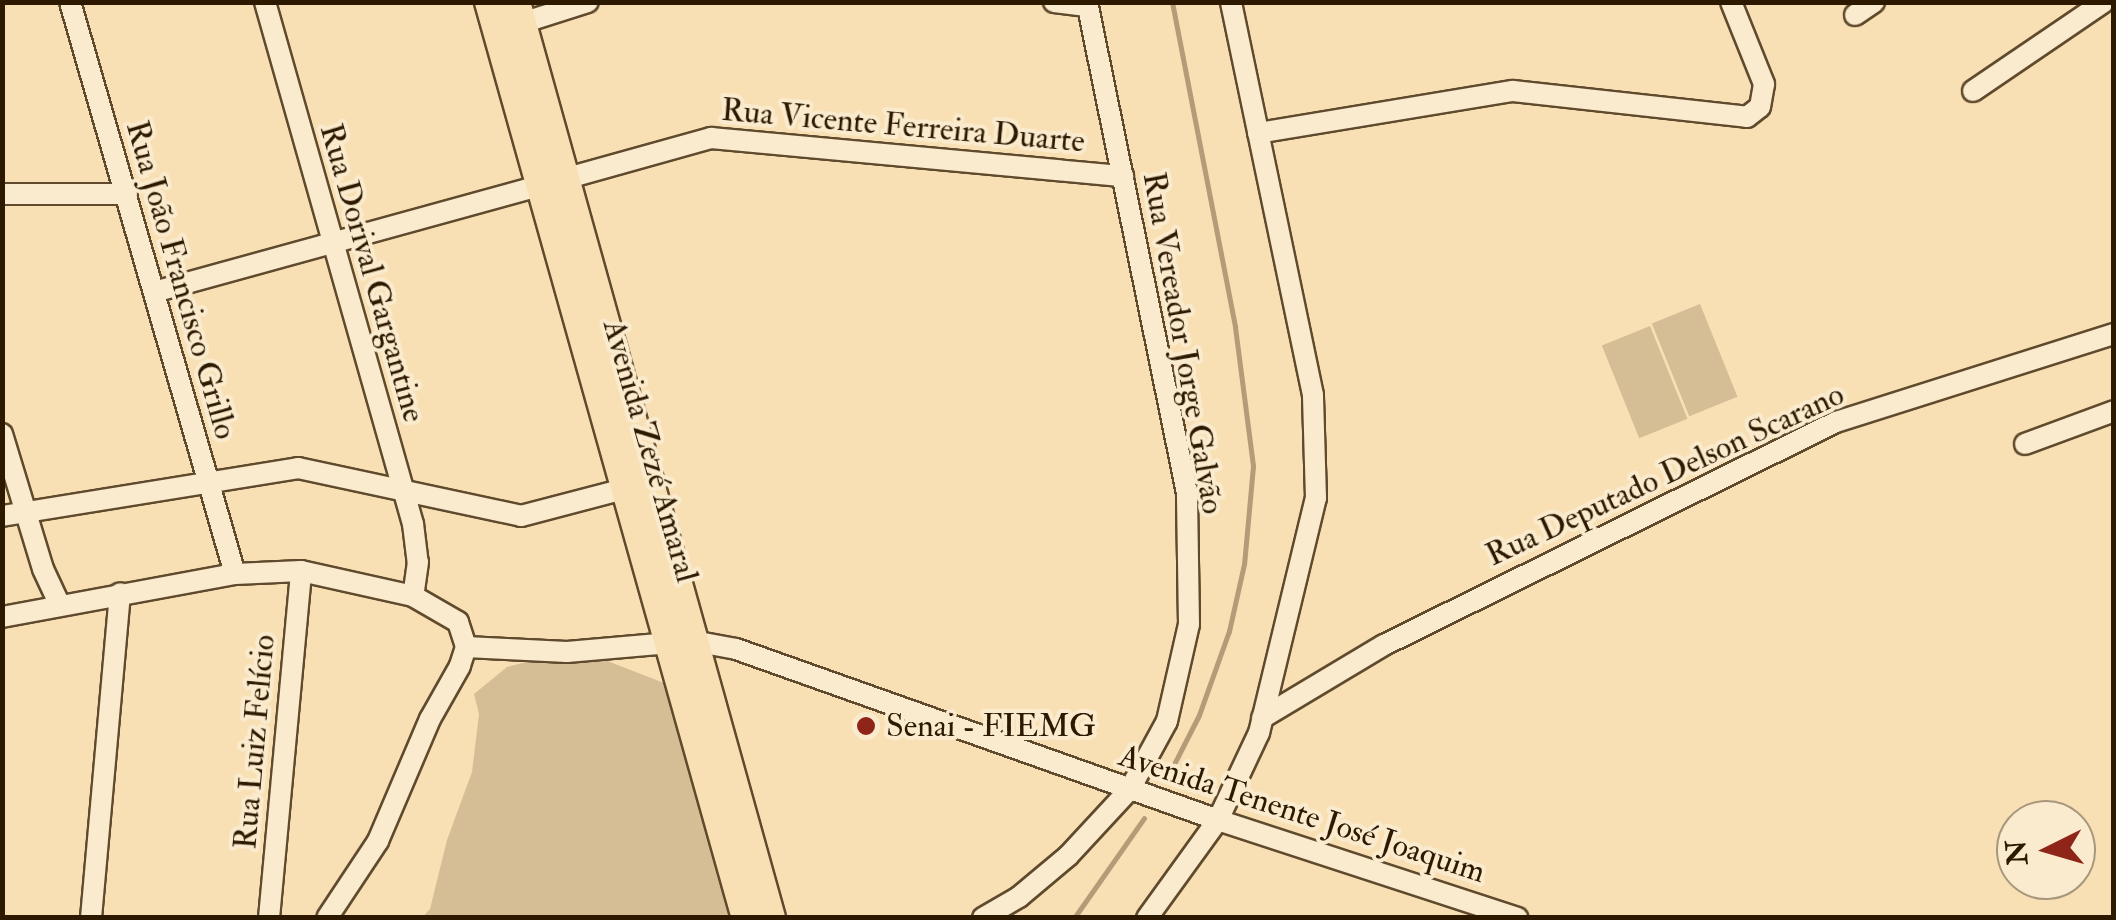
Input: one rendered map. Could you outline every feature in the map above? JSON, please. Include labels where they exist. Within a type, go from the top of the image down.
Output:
[{"type":"main road","name":"Avenida Zezé Amaral","points":[[489,2],[551,182],[681,644],[746,918]]},
{"type":"main road","name":"Avenida Zezé Amaral","points":[[519,13],[551,182]]},
{"type":"main road","name":"Avenida Zezé Amaral","points":[[681,644],[772,918]]},
{"type":"street","name":"Rua João Francisco Grillo","points":[[70,2],[235,574]]},
{"type":"street","name":"Rua Dorival Gargantine","points":[[265,2],[403,490],[418,562],[412,596]]},
{"type":"street","points":[[519,13],[588,2]]},
{"type":"street","points":[[1054,2],[1087,4]]},
{"type":"street","points":[[1146,918],[1218,820],[1262,718],[1316,498],[1313,395],[1230,2]]},
{"type":"street","points":[[1258,133],[1513,91],[1747,118],[1760,108],[1764,84],[1731,2]]},
{"type":"street","points":[[1856,14],[1874,2]]},
{"type":"street","points":[[1972,91],[2104,2]]},
{"type":"street","name":"Rua Vereador Jorge Galvão","points":[[983,918],[1019,897],[1068,856],[1130,789],[1167,722],[1189,624],[1186,493],[1087,4]]},
{"type":"street","name":"Rua Vicente Ferreira Duarte","points":[[154,292],[711,138],[1123,176]]},
{"type":"street","points":[[2,194],[127,194]]},
{"type":"street","name":"Rua Deputado Delson Scarano","points":[[1262,718],[1384,645],[1836,422],[2114,334]]},
{"type":"street","points":[[2025,444],[2114,411]]},
{"type":"street","points":[[2,434],[24,512],[60,605]]},
{"type":"street","points":[[2,516],[298,468],[522,516],[638,491]]},
{"type":"street","points":[[2,617],[235,574],[300,572],[412,596],[458,622],[466,647],[378,841],[327,918]]},
{"type":"street","name":"Rua Luiz Felício","points":[[269,918],[300,572]]},
{"type":"street","points":[[91,918],[120,593]]},
{"type":"street","name":"Avenida Tenente José Joaquim","points":[[466,647],[567,652],[681,644],[736,648],[1218,820],[1517,918]]},
{"type":"shaded area","points":[[1700,304],[1737,397],[1689,416],[1652,323]]},
{"type":"shaded area","points":[[1650,326],[1687,419],[1639,438],[1602,345]]},
{"type":"shaded area","points":[[592,655],[664,683],[729,917],[422,918],[430,909],[447,840],[472,772],[479,714],[474,694],[507,667],[541,658]]},
{"type":"waterway","points":[[1172,2],[1235,327],[1253,466],[1244,564],[1229,631],[1199,715],[1173,766]]},
{"type":"waterway","points":[[1074,918],[1144,818]]},
{"type":"place","name":"Senai - FIEMG","points":[[866,726]]}]
